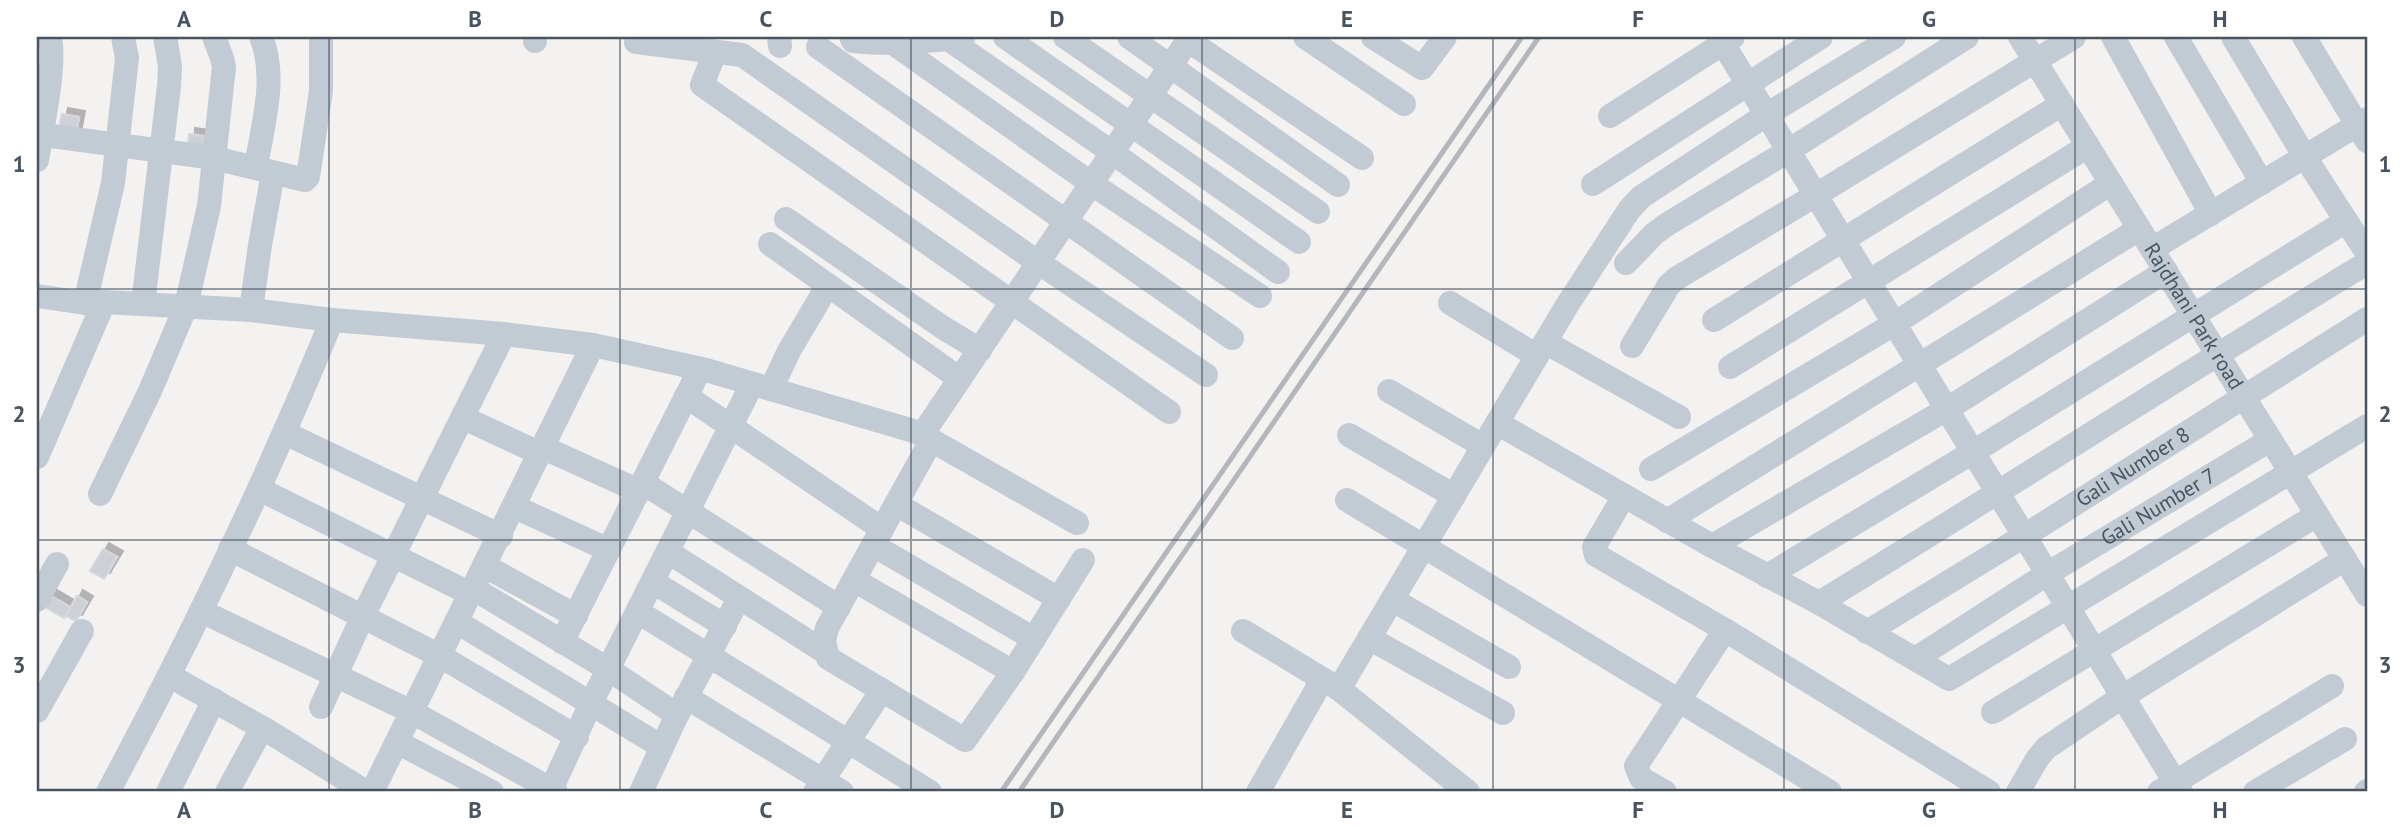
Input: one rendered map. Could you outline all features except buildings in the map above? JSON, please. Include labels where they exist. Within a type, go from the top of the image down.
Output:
[{"type":"street","points":[[37,160],[52,46],[50,37]]},
{"type":"street","points":[[37,457],[42,430],[94,302],[113,183],[127,58],[123,37]]},
{"type":"street","points":[[143,304],[170,66],[165,37]]},
{"type":"street","points":[[100,494],[150,391],[186,306],[209,206],[214,158],[223,67],[214,37]]},
{"type":"street","points":[[251,310],[260,245],[270,72],[268,53],[261,37]]},
{"type":"street","points":[[39,134],[214,158],[302,180],[308,177],[321,91],[321,37]]},
{"type":"street","points":[[636,37],[636,42],[742,55],[1039,263],[1206,375]]},
{"type":"street","points":[[851,37],[856,41],[959,38],[1278,272]]},
{"type":"street","points":[[1005,37],[1299,243]]},
{"type":"street","points":[[1065,37],[1318,212]]},
{"type":"street","points":[[1129,37],[1338,186]]},
{"type":"street","points":[[1305,37],[1404,104]]},
{"type":"street","points":[[1373,37],[1422,68],[1441,38]]},
{"type":"street","points":[[1593,184],[1821,37]]},
{"type":"street","points":[[1258,792],[1331,685],[1370,638],[1541,349],[1635,203],[1766,115],[1894,37]]},
{"type":"street","points":[[1626,263],[1666,225],[1967,37]]},
{"type":"street","name":"Rajdhani Park road","points":[[2020,37],[2367,595]]},
{"type":"street","points":[[1632,345],[1669,285],[1677,278],[2074,37]]},
{"type":"street","points":[[2113,37],[2211,214]]},
{"type":"street","points":[[2176,37],[2262,183]]},
{"type":"street","points":[[2233,37],[2367,253]]},
{"type":"street","points":[[1667,521],[1920,366],[2146,239],[2211,214],[2305,157],[2364,128],[2304,37]]},
{"type":"street","points":[[1083,560],[1013,672],[965,740],[828,658],[825,652],[827,628],[896,504],[926,438],[960,379],[1190,39],[1362,158]]},
{"type":"street","points":[[1610,116],[1725,39],[1766,115],[2094,649],[2171,789],[2332,686]]},
{"type":"street","points":[[905,40],[1092,184],[1260,296]]},
{"type":"street","points":[[818,47],[1232,338]]},
{"type":"street","points":[[715,52],[702,85],[1169,412]]},
{"type":"street","points":[[1714,320],[2062,104]]},
{"type":"street","points":[[1730,367],[2088,146]]},
{"type":"street","points":[[1651,469],[1894,324],[2111,183]]},
{"type":"street","points":[[786,219],[979,350]]},
{"type":"street","points":[[1768,576],[2346,221]]},
{"type":"street","points":[[770,244],[960,379]]},
{"type":"street","points":[[1819,603],[2367,263]]},
{"type":"street","points":[[1712,546],[1947,410],[2165,271]]},
{"type":"street","points":[[201,611],[412,712],[552,791],[591,703],[731,428],[789,351],[828,285]]},
{"type":"street","points":[[37,296],[94,302],[251,310],[593,345],[761,386],[926,438],[1077,523]]},
{"type":"street","points":[[1450,303],[1679,417]]},
{"type":"street","name":"Gali Number 8","points":[[1867,632],[2367,319]]},
{"type":"street","points":[[108,792],[170,676],[259,489],[332,320]]},
{"type":"street","points":[[321,707],[363,616],[504,334]]},
{"type":"street","points":[[170,676],[374,791],[593,345]]},
{"type":"street","points":[[562,642],[700,369]]},
{"type":"street","points":[[1390,391],[1483,446]]},
{"type":"street","points":[[686,396],[878,537],[1034,639]]},
{"type":"street","points":[[464,418],[542,451],[641,487],[688,512],[839,607]]},
{"type":"street","points":[[1497,423],[1951,679],[2367,426]]},
{"type":"street","points":[[285,433],[500,536]]},
{"type":"street","points":[[1349,435],[1454,496]]},
{"type":"street","name":"Gali Number 7","points":[[1915,659],[2047,574],[2270,440]]},
{"type":"street","points":[[259,489],[394,556],[473,591],[608,669],[681,706],[826,788],[848,742],[882,691]]},
{"type":"street","points":[[1623,496],[1593,551],[1989,792]]},
{"type":"street","points":[[1346,500],[1830,792]]},
{"type":"street","points":[[896,504],[1059,599]]},
{"type":"street","points":[[515,507],[609,550]]},
{"type":"street","points":[[1993,712],[2317,515]]},
{"type":"street","points":[[230,549],[440,656],[577,737]]},
{"type":"street","points":[[668,552],[825,652]]},
{"type":"street","points":[[2018,792],[2036,759],[2046,748],[2122,697],[2344,559]]},
{"type":"street","points":[[37,600],[57,564]]},
{"type":"street","points":[[485,566],[576,616]]},
{"type":"street","points":[[854,580],[1013,672]]},
{"type":"street","points":[[653,582],[725,626]]},
{"type":"street","points":[[649,789],[662,747],[681,706],[738,598]]},
{"type":"street","points":[[1392,600],[1510,667]]},
{"type":"street","points":[[638,611],[930,792]]},
{"type":"street","points":[[457,622],[662,747]]},
{"type":"street","points":[[1665,792],[1642,778],[1636,766],[1725,630]]},
{"type":"street","points":[[37,711],[82,631]]},
{"type":"street","points":[[1243,631],[1331,685],[1465,791]]},
{"type":"street","points":[[1370,638],[1503,713]]},
{"type":"street","points":[[168,792],[214,701]]},
{"type":"street","points":[[227,792],[262,727]]},
{"type":"street","points":[[2255,792],[2345,739]]},
{"type":"street","points":[[397,741],[492,792]]},
{"type":"railway","points":[[1001,792],[1522,37]]},
{"type":"railway","points":[[1019,792],[1539,37]]}]
